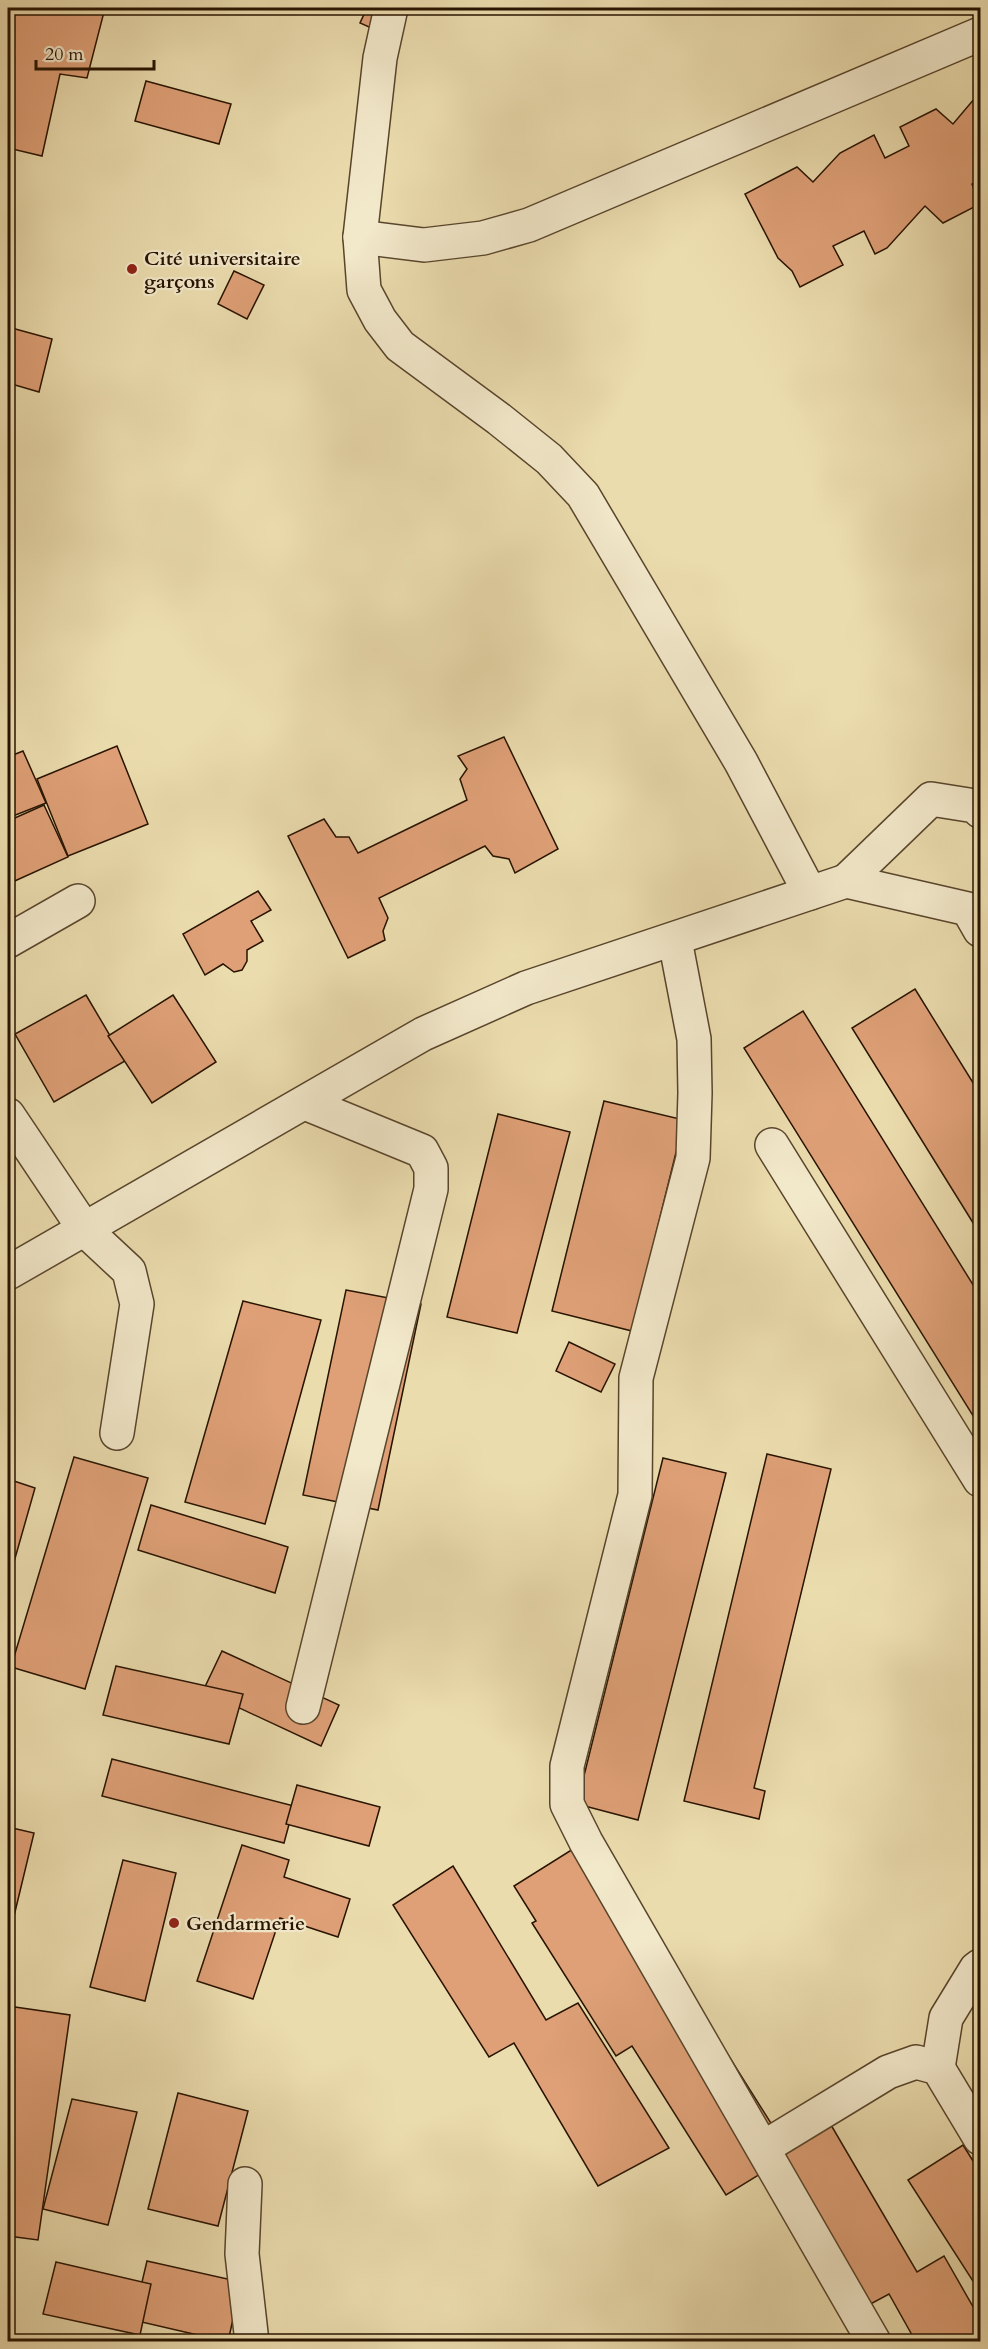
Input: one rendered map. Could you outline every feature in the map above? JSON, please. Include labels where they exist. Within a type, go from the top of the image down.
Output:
[{"type":"street","points":[[391,8],[380,58],[360,237],[364,290],[380,320],[400,346],[541,453],[583,495],[741,762],[810,893]]},
{"type":"street","points":[[360,237],[424,245],[483,238],[529,225],[981,34]]},
{"type":"street","points":[[8,1274],[423,1034],[516,993],[846,881],[932,799],[981,780]]},
{"type":"street","points":[[932,799],[975,806],[981,811]]},
{"type":"street","points":[[846,881],[976,913]]},
{"type":"street","points":[[8,941],[78,901]]},
{"type":"street","points":[[675,940],[694,1039],[693,1158],[636,1378],[635,1495],[567,1766],[567,1804],[586,1842],[874,2342]]},
{"type":"street","points":[[303,1707],[431,1189],[431,1168],[422,1151],[305,1103]]},
{"type":"street","points":[[8,1115],[85,1230],[129,1271],[137,1304],[117,1432]]},
{"type":"street","points":[[772,1145],[981,1480]]},
{"type":"street","points":[[981,1966],[976,1969],[946,2018],[938,2068],[981,2138]]},
{"type":"street","points":[[763,2148],[888,2072],[916,2062],[938,2068]]},
{"type":"street","points":[[245,2184],[242,2254],[252,2342]]},
{"type":"building","points":[[8,8],[105,8],[87,78],[60,74],[42,156],[8,148]]},
{"type":"building","points":[[367,8],[382,8],[380,32],[360,23]]},
{"type":"building","points":[[146,81],[231,104],[219,144],[135,121]]},
{"type":"building","points":[[980,92],[980,179],[972,184],[980,204],[943,223],[925,206],[887,248],[875,254],[864,231],[833,246],[843,265],[800,287],[792,271],[778,258],[745,194],[797,167],[813,182],[840,153],[874,135],[885,158],[909,146],[900,127],[936,109],[953,124]]},
{"type":"building","points":[[234,271],[264,285],[247,319],[218,304]]},
{"type":"building","points":[[8,327],[52,339],[39,392],[8,383]]},
{"type":"building","points":[[504,737],[558,849],[515,873],[509,859],[493,856],[485,846],[379,898],[388,918],[383,931],[385,940],[348,958],[288,836],[324,819],[336,837],[349,837],[358,853],[467,800],[460,779],[467,769],[458,756]]},
{"type":"building","points":[[117,746],[148,824],[68,856],[37,779]]},
{"type":"building","points":[[23,751],[46,803],[8,818],[8,757]]},
{"type":"building","points":[[44,805],[68,857],[8,884],[8,821]]},
{"type":"building","points":[[258,891],[271,910],[251,921],[263,941],[247,950],[247,961],[242,970],[234,972],[223,964],[205,975],[183,934]]},
{"type":"building","points":[[915,989],[980,1094],[980,1234],[852,1028]]},
{"type":"building","points":[[86,995],[125,1061],[54,1102],[15,1034]]},
{"type":"building","points":[[173,995],[216,1062],[152,1103],[108,1036]]},
{"type":"building","points":[[803,1011],[980,1296],[980,1427],[744,1048]]},
{"type":"building","points":[[604,1101],[684,1120],[632,1331],[552,1311]]},
{"type":"building","points":[[498,1114],[570,1132],[517,1333],[447,1317]]},
{"type":"building","points":[[346,1290],[421,1304],[378,1510],[303,1495]]},
{"type":"building","points":[[243,1301],[321,1320],[265,1524],[185,1502]]},
{"type":"building","points":[[569,1342],[615,1364],[601,1392],[556,1371]]},
{"type":"building","points":[[767,1454],[831,1469],[754,1788],[765,1791],[759,1819],[684,1801]]},
{"type":"building","points":[[74,1457],[148,1478],[85,1689],[11,1667]]},
{"type":"building","points":[[663,1458],[726,1473],[638,1820],[577,1804]]},
{"type":"building","points":[[8,1479],[35,1488],[8,1583]]},
{"type":"building","points":[[151,1505],[288,1547],[275,1593],[138,1550]]},
{"type":"building","points":[[222,1651],[339,1705],[321,1746],[203,1691]]},
{"type":"building","points":[[116,1666],[243,1694],[229,1744],[103,1715]]},
{"type":"building","points":[[112,1759],[294,1806],[284,1843],[102,1796]]},
{"type":"building","points":[[297,1785],[380,1807],[369,1846],[286,1824]]},
{"type":"building","points":[[8,1827],[34,1833],[8,1941]]},
{"type":"building","points":[[242,1845],[289,1860],[284,1877],[350,1899],[338,1937],[280,1918],[253,1999],[197,1981]]},
{"type":"building","points":[[573,1849],[684,1985],[791,2155],[726,2195],[632,2046],[616,2056],[532,1923],[536,1921],[514,1886]]},
{"type":"building","points":[[123,1860],[176,1873],[145,2001],[90,1987]]},
{"type":"building","points":[[453,1866],[546,2020],[578,2003],[669,2148],[598,2186],[514,2043],[489,2057],[393,1905]]},
{"type":"building","points":[[8,2006],[70,2015],[38,2240],[8,2236]]},
{"type":"building","points":[[178,2093],[248,2111],[218,2226],[148,2209]]},
{"type":"building","points":[[72,2099],[137,2112],[108,2225],[43,2209]]},
{"type":"building","points":[[831,2125],[917,2272],[944,2256],[980,2319],[980,2342],[916,2342],[889,2294],[865,2307],[777,2156]]},
{"type":"building","points":[[963,2145],[980,2172],[980,2292],[908,2180]]},
{"type":"building","points":[[147,2261],[241,2282],[228,2342],[133,2320]]},
{"type":"building","points":[[56,2262],[151,2284],[140,2335],[43,2314]]},
{"type":"place","name":"Cité universitaire garçons","points":[[132,269]]},
{"type":"place","name":"Gendarmerie","points":[[174,1923]]}]
